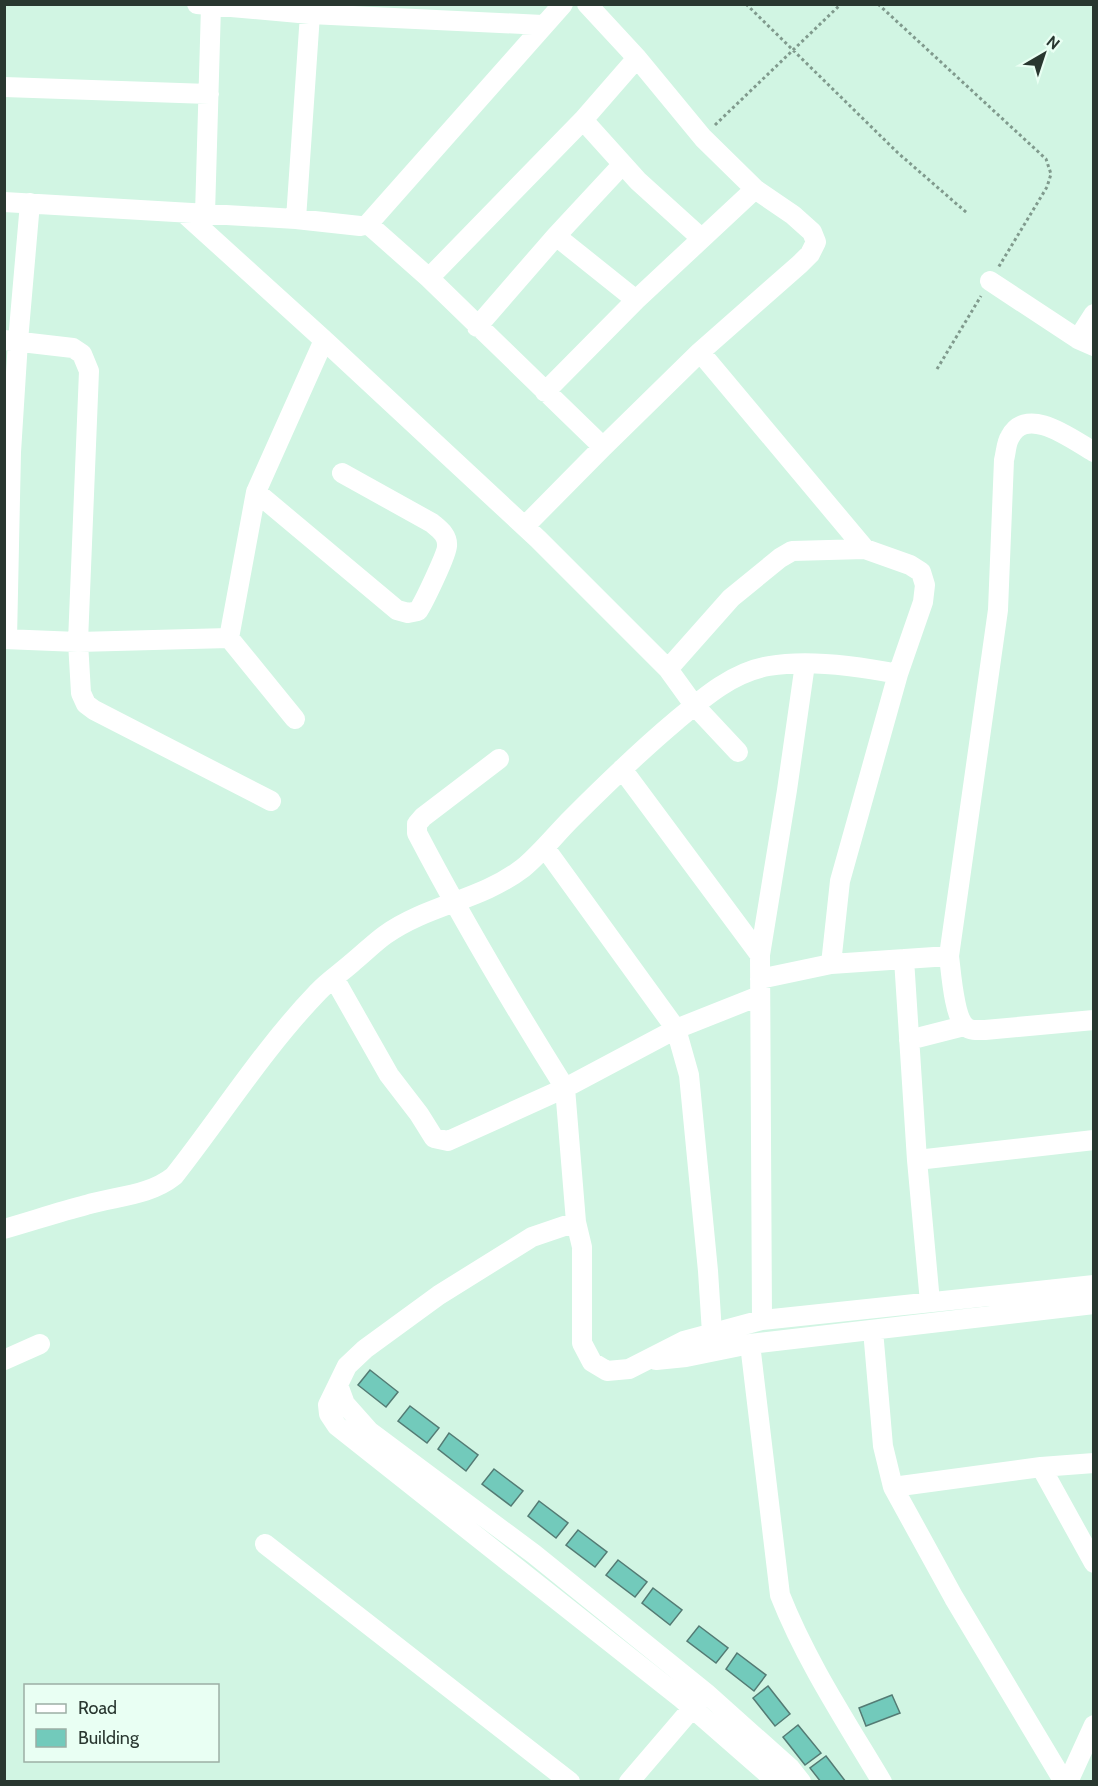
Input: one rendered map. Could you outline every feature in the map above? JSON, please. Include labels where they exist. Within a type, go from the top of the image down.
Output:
[{"type":"street","points":[[4,202],[296,219],[360,226],[368,224],[563,4]]},
{"type":"street","points":[[525,526],[700,352],[800,264],[810,254],[816,242],[812,232],[793,215],[755,189],[704,138],[637,58],[587,4]]},
{"type":"street","points":[[205,214],[209,94],[204,5],[310,14],[543,25]]},
{"type":"street","points":[[296,219],[310,14]]},
{"type":"street","points":[[429,278],[583,120],[637,58]]},
{"type":"street","points":[[4,87],[209,94]]},
{"type":"street","points":[[583,120],[622,165],[701,238]]},
{"type":"street","points":[[477,327],[556,236],[622,165]]},
{"type":"street","points":[[545,392],[636,300],[755,189]]},
{"type":"street","points":[[30,203],[11,341],[6,639],[78,642],[229,638]]},
{"type":"street","points":[[184,213],[525,526],[668,669],[694,705],[738,752]]},
{"type":"street","points":[[368,224],[429,278],[603,447]]},
{"type":"street","points":[[556,236],[636,300]]},
{"type":"street","points":[[990,281],[1086,342],[1094,314]]},
{"type":"street","points":[[229,638],[256,492],[324,340]]},
{"type":"street","points":[[11,341],[73,348],[82,354],[89,371],[78,642],[81,693],[86,704],[271,801]]},
{"type":"street","points":[[700,352],[865,549]]},
{"type":"street","points":[[1094,452],[1055,429],[1033,422],[1019,426],[1010,437],[1004,460],[999,610],[949,956],[958,1014],[964,1026],[972,1030],[1094,1020]]},
{"type":"street","points":[[256,492],[397,610],[408,613],[418,611],[448,546],[444,533],[432,523],[342,473]]},
{"type":"street","points":[[668,669],[731,598],[792,551],[865,549],[910,565],[921,572],[925,585],[923,602],[898,674],[840,881],[831,964]]},
{"type":"street","points":[[229,638],[295,718]]},
{"type":"street","points":[[5,1228],[87,1204],[152,1190],[164,1184],[182,1166],[284,1030],[319,990],[384,936],[410,919],[493,888],[522,868],[545,848],[622,769],[694,705],[722,685],[768,666],[805,664],[872,669],[898,674]]},
{"type":"street","points":[[762,1320],[759,955],[787,790],[805,664]]},
{"type":"street","points":[[499,759],[423,816],[417,824],[417,833],[453,903],[509,1000],[565,1088],[576,1222],[582,1247],[582,1343],[592,1362],[607,1371],[628,1369],[684,1341],[762,1320],[1094,1285]]},
{"type":"street","points":[[622,769],[759,955]]},
{"type":"street","points":[[545,848],[676,1029],[689,1075],[712,1333]]},
{"type":"street","points":[[334,978],[389,1075],[434,1138],[448,1141],[565,1088],[760,987],[831,964],[949,956]]},
{"type":"street","points":[[904,959],[917,1160],[930,1302]]},
{"type":"street","points":[[909,1040],[964,1026]]},
{"type":"street","points":[[917,1160],[1094,1140]]},
{"type":"street","points":[[576,1222],[532,1237],[439,1295],[365,1349],[347,1366],[328,1405],[329,1414],[337,1426],[693,1708],[777,1782]]},
{"type":"street","points":[[644,1361],[686,1357],[750,1344],[1094,1304]]},
{"type":"street","points":[[873,1330],[883,1446],[893,1487],[954,1598],[1066,1782]]},
{"type":"street","points":[[4,1359],[40,1344]]},
{"type":"street","points":[[750,1344],[780,1595],[795,1634],[811,1664],[882,1782]]},
{"type":"street","points":[[338,1386],[345,1404],[369,1431],[534,1554],[706,1693],[790,1768],[801,1782]]},
{"type":"street","points":[[893,1487],[1094,1462]]},
{"type":"street","points":[[1041,1467],[1094,1563]]},
{"type":"street","points":[[265,1544],[570,1782]]},
{"type":"street","points":[[629,1782],[706,1693]]},
{"type":"street","points":[[1066,1782],[1094,1725]]},
{"type":"path","points":[[746,4],[898,153],[967,213]]},
{"type":"path","points":[[704,138],[722,117],[841,4]]},
{"type":"path","points":[[878,4],[1046,159],[1051,174],[1047,187],[937,369]]},
{"type":"building","points":[[370,1370],[398,1392],[386,1407],[358,1385]]},
{"type":"building","points":[[410,1406],[439,1428],[427,1443],[398,1421]]},
{"type":"building","points":[[449,1433],[478,1455],[466,1471],[438,1449]]},
{"type":"building","points":[[494,1469],[523,1491],[511,1506],[482,1484]]},
{"type":"building","points":[[539,1501],[568,1523],[556,1538],[528,1516]]},
{"type":"building","points":[[578,1530],[607,1552],[595,1567],[566,1545]]},
{"type":"building","points":[[618,1560],[647,1582],[635,1597],[606,1575]]},
{"type":"building","points":[[653,1588],[682,1610],[670,1625],[642,1603]]},
{"type":"building","points":[[699,1626],[728,1648],[716,1663],[687,1641]]},
{"type":"building","points":[[737,1653],[766,1675],[754,1691],[726,1669]]},
{"type":"building","points":[[768,1686],[790,1714],[775,1726],[753,1698]]},
{"type":"building","points":[[892,1695],[900,1713],[866,1726],[859,1708]]},
{"type":"building","points":[[798,1725],[821,1753],[805,1765],[783,1737]]},
{"type":"building","points":[[826,1756],[846,1782],[821,1782],[810,1768]]}]
